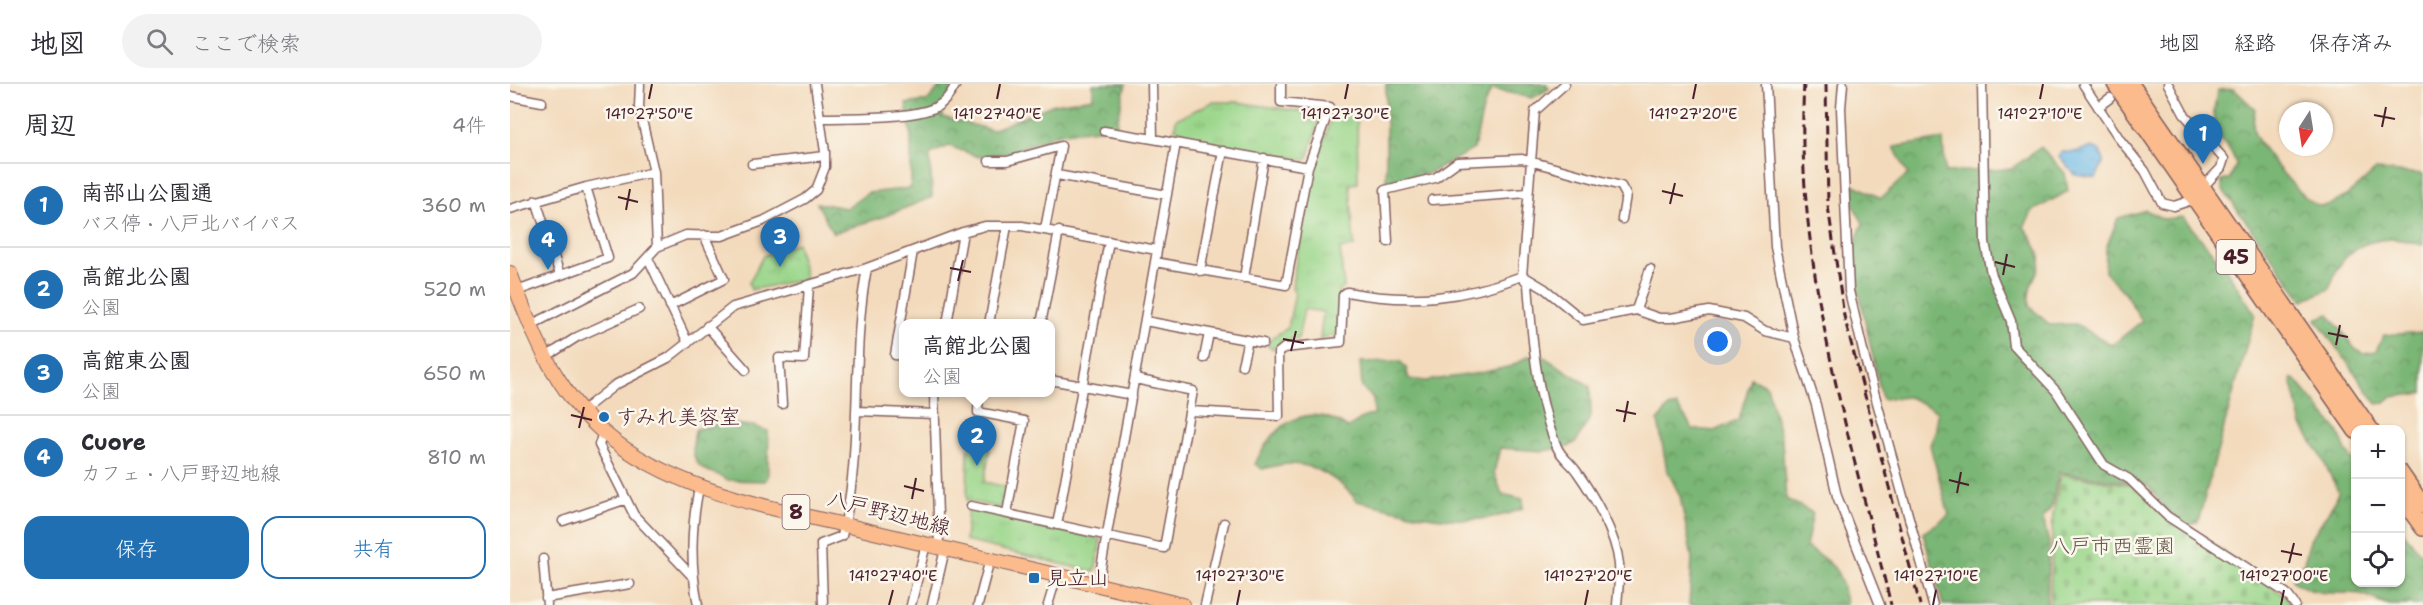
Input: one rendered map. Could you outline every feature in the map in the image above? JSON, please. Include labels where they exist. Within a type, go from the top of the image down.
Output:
[{"type":"highway","name":"45","points":[[2130,84],[2352,425]]},
{"type":"highway","name":"45","points":[[2112,91],[2199,193],[2368,425]]},
{"type":"highway","points":[[2405,479],[2423,505]]},
{"type":"highway","points":[[2405,503],[2423,528]]},
{"type":"main road","name":"八戸野辺地線","points":[[511,276],[544,358],[582,411],[603,432],[636,456],[671,476],[699,487],[845,525],[1183,605]]},
{"type":"street","points":[[640,84],[639,107],[654,172],[657,247]]},
{"type":"street","points":[[530,326],[633,273],[657,247],[686,234],[722,236],[763,220],[805,199],[816,190],[821,180],[825,156],[816,84]]},
{"type":"street","points":[[820,118],[921,112],[939,105],[952,93],[956,84]]},
{"type":"street","points":[[1152,84],[1153,139]]},
{"type":"street","points":[[1155,262],[1286,285],[1308,167],[1330,107],[1281,102],[1281,84]]},
{"type":"street","points":[[1565,84],[1535,111],[1522,276],[1528,284],[1537,366],[1551,432],[1558,451],[1577,472],[1595,504],[1616,550],[1619,564],[1617,605]]},
{"type":"street","points":[[1766,84],[1775,247],[1794,338],[1816,405],[1837,496],[1880,605]]},
{"type":"street","points":[[1844,84],[1841,108],[1849,291],[1865,359],[1933,605]]},
{"type":"street","points":[[1982,84],[1985,242],[1991,273],[2011,321],[2014,346],[2056,391],[2104,465],[2129,479],[2167,516],[2286,593],[2295,605]]},
{"type":"street","points":[[2083,84],[2145,171],[2162,203],[2174,206],[2199,193],[2221,168],[2224,159],[2184,114],[2168,84]]},
{"type":"street","points":[[2098,108],[2112,91]]},
{"type":"street","points":[[510,96],[542,102]]},
{"type":"street","points":[[1104,131],[1308,167]]},
{"type":"street","points":[[1098,585],[1176,143]]},
{"type":"street","points":[[989,161],[1007,161],[1061,146],[1045,230]]},
{"type":"street","points":[[1200,270],[1223,151]]},
{"type":"street","points":[[752,164],[825,156]]},
{"type":"street","points":[[1245,278],[1264,158]]},
{"type":"street","points":[[1388,242],[1384,190],[1435,178],[1457,162],[1531,160],[1621,186],[1626,195],[1622,219]]},
{"type":"street","points":[[510,209],[586,187],[654,172]]},
{"type":"street","points":[[1057,175],[1167,195]]},
{"type":"street","points":[[517,291],[608,258],[586,187]]},
{"type":"street","points":[[1432,200],[1528,192]]},
{"type":"street","points":[[536,200],[560,275]]},
{"type":"street","points":[[582,411],[615,385],[669,358],[733,307],[766,295],[809,286],[867,268],[963,232],[986,226],[1007,226],[1059,231],[1157,250]]},
{"type":"street","points":[[990,319],[1007,226]]},
{"type":"street","points":[[1042,319],[1059,231]]},
{"type":"street","points":[[947,319],[963,232]]},
{"type":"street","points":[[670,306],[724,279],[704,235]]},
{"type":"street","points":[[1057,525],[1109,241]]},
{"type":"street","points":[[901,319],[913,251]]},
{"type":"street","points":[[648,258],[688,343]]},
{"type":"street","points":[[823,605],[821,544],[842,536],[845,525],[856,411],[855,379],[867,268]]},
{"type":"street","points":[[1636,310],[1650,269]]},
{"type":"street","points":[[1190,411],[1279,416],[1278,353],[1284,348],[1341,342],[1343,295],[1347,292],[1382,299],[1443,299],[1522,276],[1545,289],[1583,320],[1636,310],[1659,318],[1709,311],[1744,318],[1766,331],[1794,338]]},
{"type":"street","points":[[782,404],[779,358],[804,359],[809,286]]},
{"type":"street","points":[[544,358],[577,337],[639,309]]},
{"type":"street","points":[[1145,321],[1263,343]]},
{"type":"street","points":[[707,326],[746,370]]},
{"type":"street","points":[[899,333],[895,356],[899,356]]},
{"type":"street","points":[[1204,358],[1209,333]]},
{"type":"street","points":[[1242,364],[1248,340]]},
{"type":"street","points":[[971,506],[1164,548],[1193,391],[1135,379]]},
{"type":"street","points":[[1055,381],[1132,395]]},
{"type":"street","points":[[932,605],[937,547],[934,397]]},
{"type":"street","points":[[980,397],[978,412],[1024,421],[1006,513]]},
{"type":"street","points":[[856,411],[935,414]]},
{"type":"street","points":[[603,432],[599,446],[624,500],[634,515],[692,576]]},
{"type":"street","points":[[697,605],[692,576],[692,537],[699,487]]},
{"type":"street","points":[[563,521],[624,500]]},
{"type":"street","points":[[1205,605],[1224,523]]},
{"type":"street","points":[[911,605],[937,547]]},
{"type":"street","points":[[543,559],[547,601],[630,584]]},
{"type":"street","points":[[978,605],[990,559]]},
{"type":"street","points":[[1048,605],[1057,575]]},
{"type":"green space","points":[[938,84],[953,84],[942,117],[992,130],[1054,104],[1093,98],[1093,84],[1126,84],[1116,127],[1059,133],[1013,152],[979,157],[949,146],[930,154],[932,197],[883,217],[833,233],[817,203],[846,208],[868,193],[911,188],[911,133],[906,104],[927,101],[939,88]]},
{"type":"green space","points":[[1386,84],[1546,84],[1549,89],[1532,98],[1492,89],[1484,105],[1474,149],[1427,174],[1386,181]]},
{"type":"green space","points":[[2234,89],[2255,109],[2254,132],[2265,150],[2295,187],[2315,204],[2322,206],[2337,202],[2376,170],[2423,174],[2423,245],[2390,239],[2378,240],[2358,247],[2343,260],[2330,289],[2303,300],[2223,190],[2221,181],[2230,179],[2236,165],[2216,131],[2214,114],[2218,90]]},
{"type":"green space","points":[[1213,102],[1237,102],[1318,114],[1320,118],[1308,158],[1305,160],[1183,138],[1184,131],[1175,129],[1176,119]]},
{"type":"green space","points":[[1357,110],[1358,183],[1350,184],[1354,246],[1340,249],[1344,288],[1339,290],[1338,334],[1320,340],[1323,312],[1304,309],[1298,339],[1281,342],[1272,349],[1267,345],[1273,337],[1288,328],[1295,293],[1292,289],[1293,279],[1312,172],[1334,112]]},
{"type":"green space","points":[[1943,139],[1945,172],[2011,169],[2041,147],[2065,173],[2068,191],[2033,211],[2024,227],[2034,242],[2040,262],[2029,293],[2029,306],[2050,325],[2076,324],[2112,345],[2142,321],[2124,292],[2105,272],[2106,248],[2118,218],[2146,210],[2163,219],[2183,217],[2225,268],[2255,314],[2198,522],[2188,526],[2168,511],[2147,485],[2059,472],[2052,507],[2043,518],[2049,543],[2047,605],[1943,605],[1923,533],[1949,515],[1930,445],[1936,429],[1937,411],[1909,397],[1882,399],[1858,288],[1854,245],[1863,223],[1853,205],[1853,184],[1881,198],[1908,174],[1894,147]]},
{"type":"green space","points":[[797,243],[806,279],[751,290],[749,283],[763,256]]},
{"type":"green space","points":[[2329,314],[2355,349],[2364,354],[2375,352],[2384,335],[2423,332],[2423,393],[2391,397],[2384,403],[2377,404],[2316,319]]},
{"type":"green space","points":[[1528,356],[1544,357],[1590,386],[1591,416],[1576,442],[1568,447],[1543,451],[1500,448],[1494,472],[1502,494],[1523,499],[1523,508],[1482,519],[1419,515],[1357,501],[1328,475],[1309,467],[1286,464],[1262,469],[1255,464],[1272,437],[1293,420],[1305,416],[1318,416],[1333,420],[1348,428],[1362,418],[1374,414],[1373,398],[1362,388],[1360,362],[1400,361],[1406,368],[1409,379],[1426,381],[1512,366]]},
{"type":"green space","points":[[1751,378],[1767,386],[1782,441],[1786,499],[1813,513],[1806,547],[1824,558],[1835,570],[1842,584],[1846,605],[1689,605],[1692,558],[1680,496],[1667,470],[1658,421],[1668,408],[1677,406],[1693,429],[1715,431],[1739,420]]},
{"type":"green space","points":[[2291,379],[2295,379],[2338,431],[2351,458],[2351,587],[2405,587],[2405,534],[2423,556],[2423,605],[2390,605],[2360,594],[2318,592],[2293,581],[2293,576],[2304,563],[2310,540],[2336,500],[2338,491],[2320,454],[2302,426]]},
{"type":"green space","points":[[722,423],[753,426],[768,431],[768,477],[765,481],[726,480],[699,466],[693,451],[696,429]]},
{"type":"green space","points":[[968,449],[990,449],[984,482],[1007,487],[1000,508],[967,501]]},
{"type":"green space","name":"八戸市西霊園","points":[[2061,474],[2132,485],[2287,598],[2291,605],[2050,605],[2053,515]]},
{"type":"green space","points":[[968,509],[1101,539],[1095,572],[965,541]]},
{"type":"water","points":[[2092,147],[2100,151],[2104,161],[2096,178],[2075,175],[2059,156],[2061,152],[2075,152]]},
{"type":"railway","points":[[1804,84],[1803,150],[1807,216],[1816,282],[1842,412],[1891,605]]},
{"type":"railway","points":[[1826,84],[1828,206],[1844,316],[1920,605]]},
{"type":"place","name":"南部山公園通","points":[[2203,164]]},
{"type":"place","name":"高館東公園","points":[[780,267]]},
{"type":"place","name":"Cuore","points":[[548,270]]},
{"type":"place","name":"すみれ美容室","points":[[604,417]]},
{"type":"place","name":"高館北公園","points":[[977,466]]},
{"type":"place","name":"見立山","points":[[1034,578]]}]
